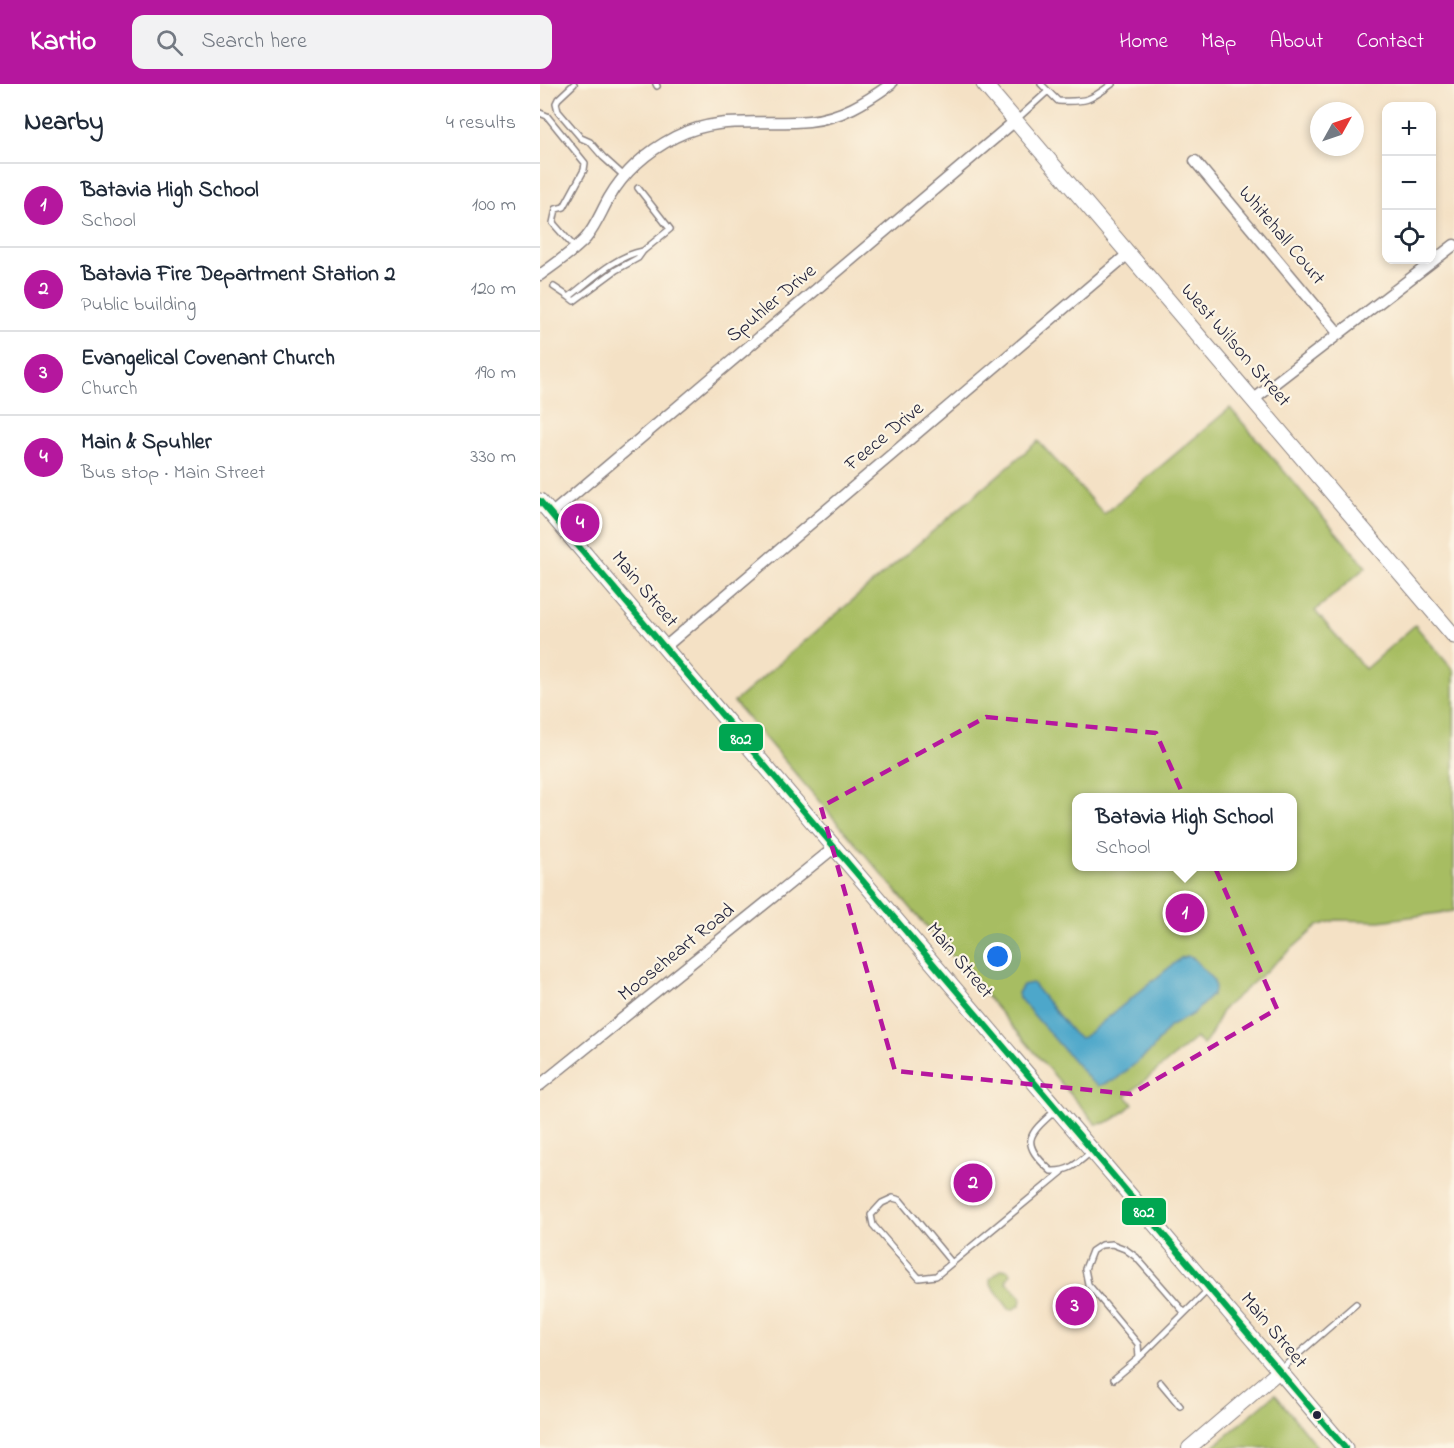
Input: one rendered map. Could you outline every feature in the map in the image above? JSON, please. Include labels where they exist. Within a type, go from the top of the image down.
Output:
[{"type":"main road","name":"West Wilson Street","points":[[984,84],[1454,636]]},
{"type":"main road","name":"Main Street","points":[[540,501],[1345,1448]]},
{"type":"street","points":[[541,274],[575,248],[592,230],[624,176],[654,149],[676,136],[696,128],[722,122],[786,123],[819,119],[856,107],[891,84]]},
{"type":"street","name":"Spuhler Drive","points":[[551,514],[1015,121]]},
{"type":"street","name":"Whitehall Court","points":[[1195,162],[1339,333]]},
{"type":"street","points":[[1253,400],[1454,245]]},
{"type":"street","name":"Feece Drive","points":[[665,647],[1128,254]]},
{"type":"street","name":"Mooseheart Road","points":[[540,1085],[835,847]]},
{"type":"street","points":[[1189,1448],[1279,1371]]},
{"type":"lane","points":[[574,84],[558,99],[557,107],[581,138],[590,142],[624,176]]},
{"type":"lane","points":[[1041,84],[1058,101],[1090,100],[1112,84]]},
{"type":"lane","points":[[1015,121],[1048,91]]},
{"type":"lane","points":[[540,113],[547,116],[585,163],[584,170],[564,207],[556,209],[553,223],[575,248]]},
{"type":"lane","points":[[555,287],[569,297],[613,264],[636,252],[644,251],[670,230],[638,188]]},
{"type":"lane","points":[[1057,1109],[1033,1131],[1031,1141],[1032,1150],[1042,1163],[1051,1171],[1062,1172]]},
{"type":"lane","points":[[952,1263],[900,1200],[893,1198],[882,1203],[871,1215],[873,1225],[919,1278],[936,1276],[952,1263],[1062,1172],[1074,1167],[1093,1151]]},
{"type":"lane","points":[[1138,1358],[1138,1344],[1088,1284],[1084,1269],[1092,1251],[1101,1245],[1112,1244],[1125,1249],[1136,1257],[1184,1312]]},
{"type":"lane","points":[[1114,1379],[1163,1336],[1184,1312],[1210,1289]]},
{"type":"lane","points":[[1279,1371],[1356,1304]]},
{"type":"lane","points":[[1160,1382],[1180,1406]]},
{"type":"highlighted area","points":[[986,717],[1156,733],[1277,1009],[1131,1094],[895,1071],[821,807]]},
{"type":"green space","points":[[1230,408],[1366,567],[1315,611],[1365,669],[1415,625],[1454,671],[1454,911],[1380,921],[1336,920],[1318,926],[1225,1007],[1203,1045],[1196,1038],[1126,1096],[1133,1104],[1120,1115],[1102,1124],[1096,1124],[734,702],[1038,441],[1104,514]]},
{"type":"green space","points":[[1002,1269],[1011,1273],[1006,1281],[1021,1297],[1020,1305],[1014,1309],[1009,1309],[990,1283],[990,1279]]},
{"type":"green space","points":[[1275,1394],[1318,1448],[1212,1448]]},
{"type":"water","points":[[1187,956],[1193,958],[1214,981],[1215,988],[1212,995],[1193,1014],[1169,1027],[1152,1050],[1115,1080],[1098,1086],[1091,1081],[1019,998],[1018,993],[1023,985],[1032,983],[1073,1033],[1079,1038],[1084,1037],[1181,958]]},
{"type":"transit line","name":"802","points":[[540,501],[1345,1448]]},
{"type":"place","name":"Main & Spuhler","points":[[580,523]]},
{"type":"place","name":"Batavia High School","points":[[1185,913]]},
{"type":"place","name":"Batavia Fire Department Station 2","points":[[973,1183]]},
{"type":"place","name":"Evangelical Covenant Church","points":[[1075,1306]]}]
